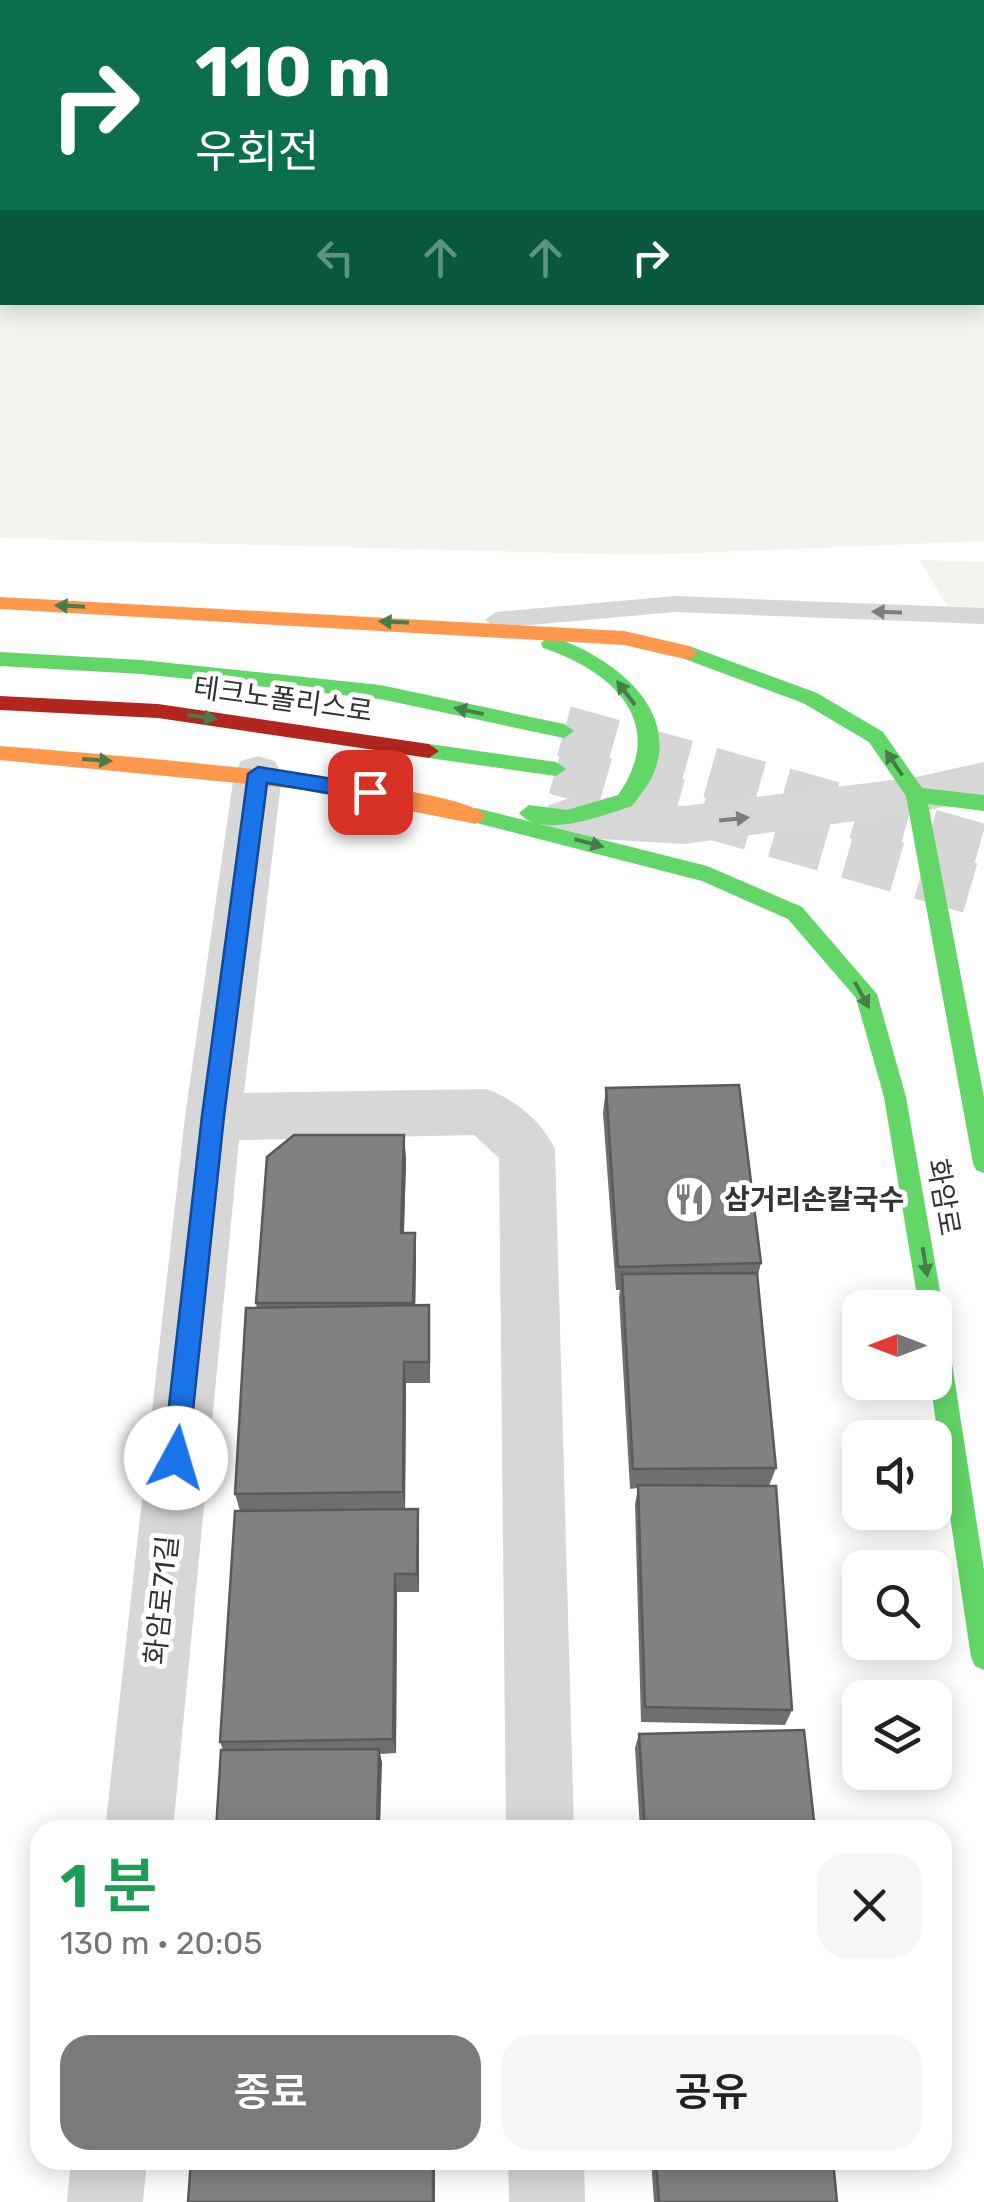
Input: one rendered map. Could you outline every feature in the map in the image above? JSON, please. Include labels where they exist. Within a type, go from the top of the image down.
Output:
[{"type":"main road","points":[[0,603],[624,638],[694,654],[810,698],[876,737],[916,795],[984,803]]},
{"type":"main road","points":[[0,753],[258,774],[566,818],[625,800],[648,763],[645,718],[607,668],[558,645],[438,625]]},
{"type":"main road","points":[[0,659],[141,667],[380,692],[564,731]]},
{"type":"main road","name":"테크노폴리스로","points":[[0,703],[158,711],[556,769]]},
{"type":"main road","name":"화암로","points":[[916,795],[938,922],[981,1117],[984,1163]]},
{"type":"main road","name":"화암로","points":[[406,798],[706,874],[795,913],[866,994],[895,1097],[929,1290]]},
{"type":"main road","points":[[945,1400],[984,1657]]},
{"type":"street","name":"화암로71길","points":[[140,1820],[213,1116],[258,774]]},
{"type":"street","points":[[566,818],[684,825],[916,795],[984,780]]},
{"type":"street","points":[[213,1116],[486,1112],[527,1149],[540,1820]]},
{"type":"street","points":[[105,2202],[108,2170]]},
{"type":"street","points":[[546,2170],[547,2202]]},
{"type":"lane","points":[[438,625],[676,604],[984,616]]},
{"type":"lane","points":[[981,1117],[984,1052]]},
{"type":"shaded area","points":[[0,305],[984,305],[984,541],[645,555],[0,538]]},
{"type":"shaded area","points":[[920,560],[984,562],[984,620],[954,619]]},
{"type":"building","points":[[739,1085],[761,1263],[618,1267],[606,1088]]},
{"type":"building","points":[[294,1135],[404,1135],[401,1233],[415,1233],[413,1303],[256,1303],[267,1157]]},
{"type":"building","points":[[757,1273],[776,1468],[633,1469],[622,1274]]},
{"type":"building","points":[[429,1305],[429,1362],[404,1362],[403,1492],[235,1494],[246,1308]]},
{"type":"building","points":[[638,1485],[776,1486],[792,1710],[645,1707]]},
{"type":"building","points":[[418,1509],[417,1574],[395,1574],[393,1739],[220,1742],[235,1511]]},
{"type":"building","points":[[804,1730],[814,1820],[644,1820],[639,1734]]},
{"type":"building","points":[[379,1749],[377,1820],[217,1820],[221,1750]]},
{"type":"building","points":[[190,2170],[433,2170],[433,2202],[188,2202]]},
{"type":"building","points":[[657,2170],[834,2170],[837,2202],[659,2202]]},
{"type":"tunnel","points":[[564,731],[984,850]]},
{"type":"tunnel","points":[[556,769],[984,892]]},
{"type":"traffic: fast","points":[[529,813],[567,818],[625,801],[648,760],[643,718],[621,684],[588,658],[550,643]]},
{"type":"traffic: fast","points":[[689,653],[810,698],[876,737],[916,795],[984,1163]]},
{"type":"traffic: fast","points":[[0,659],[141,667],[380,692],[564,731]]},
{"type":"traffic: fast","points":[[429,751],[556,769]]},
{"type":"traffic: fast","points":[[916,795],[984,803]]},
{"type":"traffic: fast","points":[[476,816],[707,874],[795,913],[866,994],[895,1097],[928,1290]]},
{"type":"traffic: fast","points":[[977,1129],[984,1106]]},
{"type":"traffic: fast","points":[[945,1400],[984,1657]]},
{"type":"traffic: slow","points":[[0,603],[624,638],[689,653]]},
{"type":"traffic: slow","points":[[0,753],[299,782],[476,816]]},
{"type":"traffic: jam","points":[[0,703],[158,711],[429,751]]},
{"type":"place","name":"삼거리손칼국수","points":[[689,1199]]},
{"type":"route","points":[[176,1458],[213,1116],[258,774],[370,792]]}]
